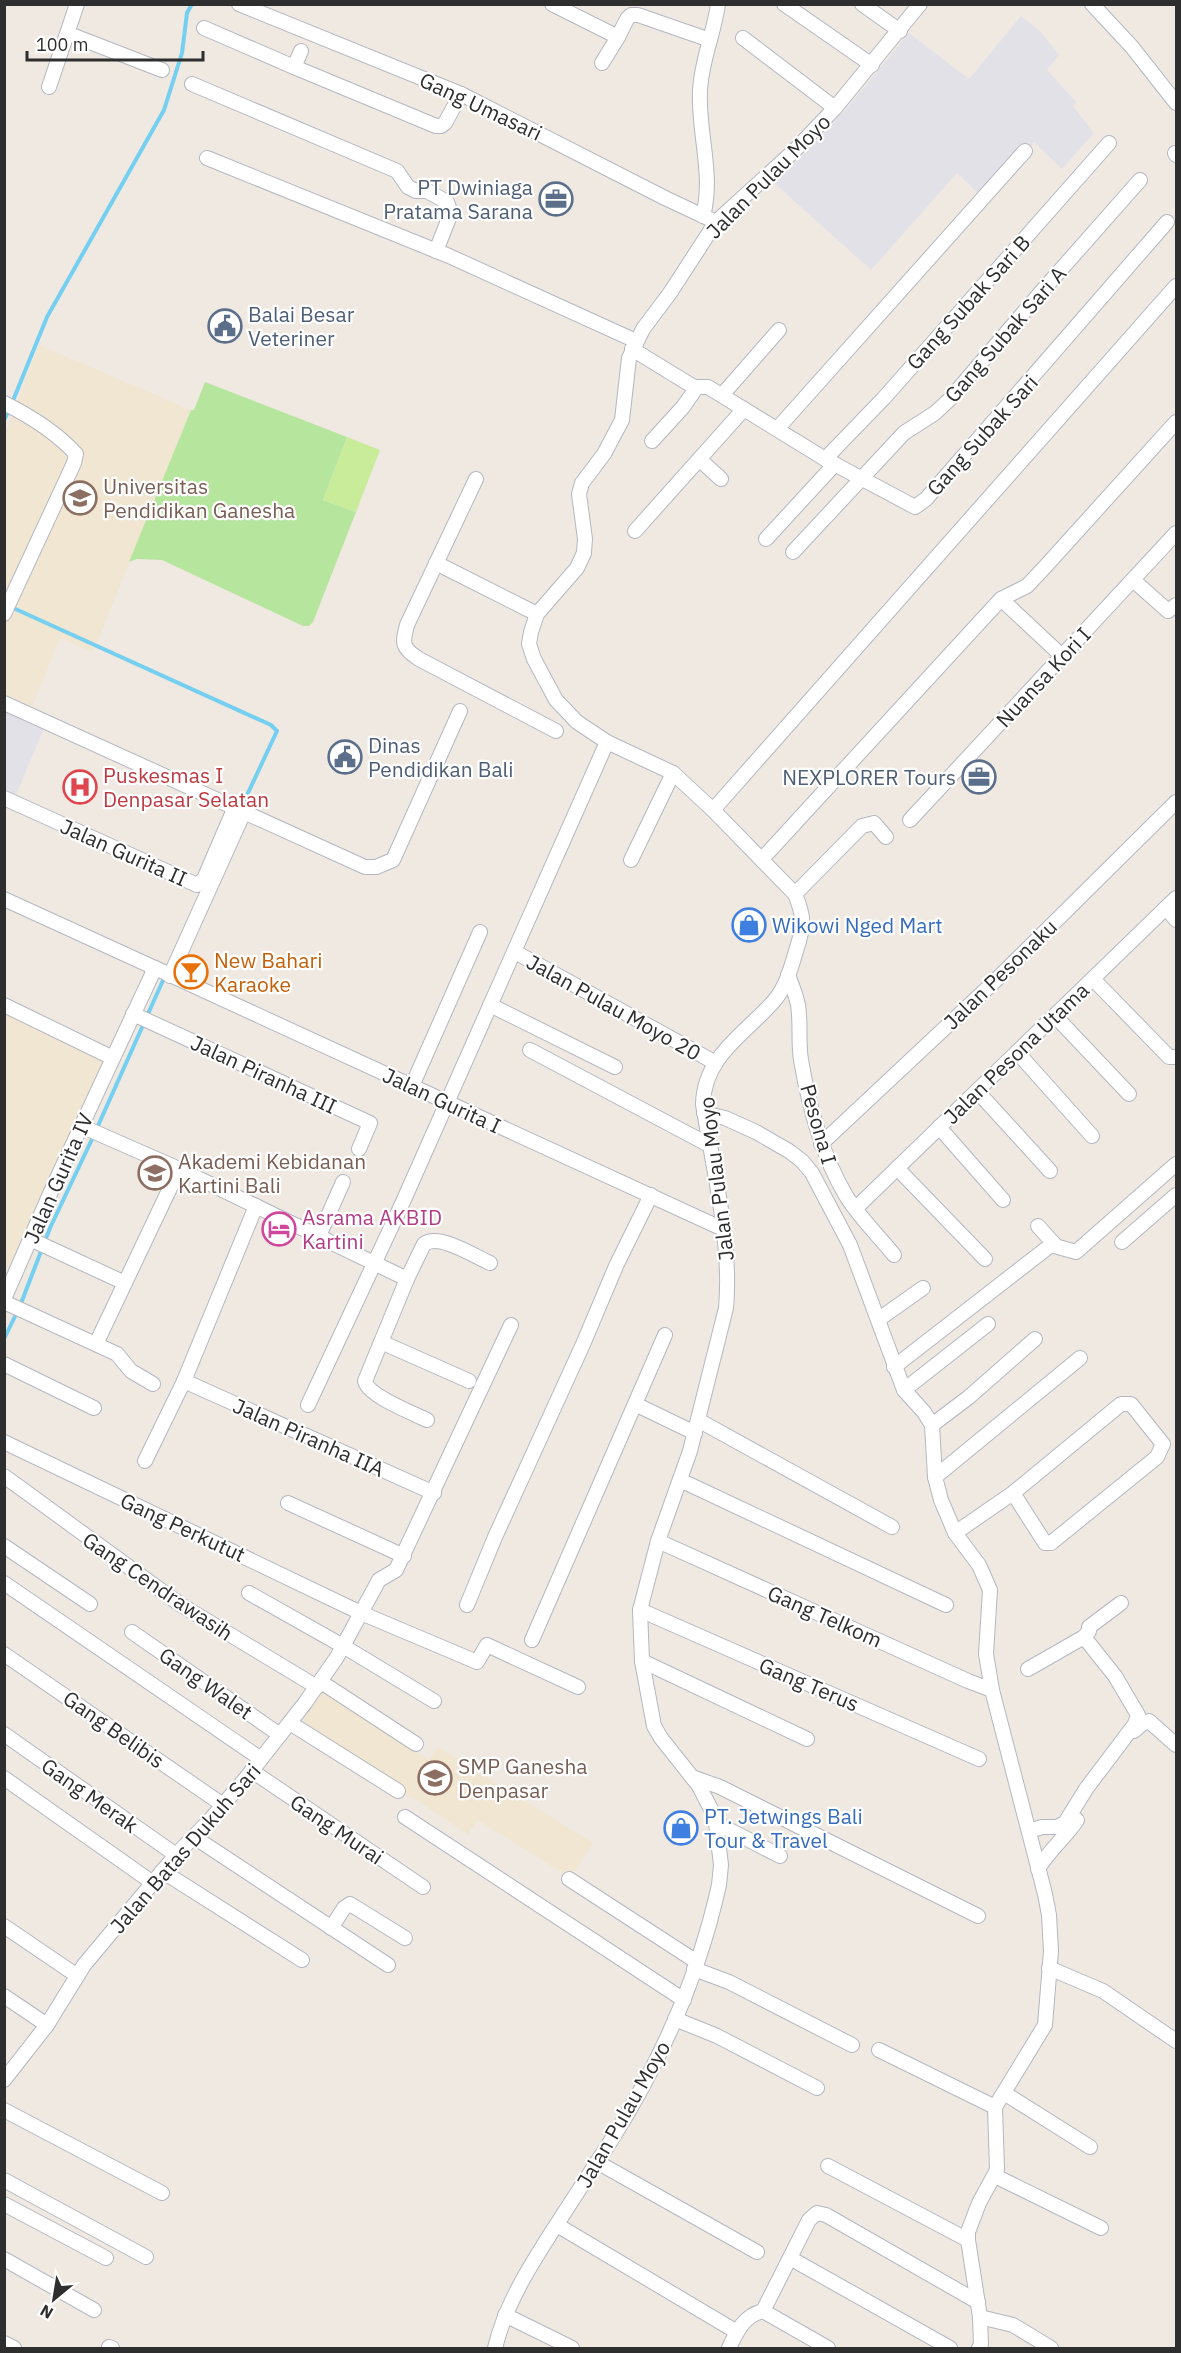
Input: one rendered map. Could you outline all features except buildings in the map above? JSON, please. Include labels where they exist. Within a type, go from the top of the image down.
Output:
[{"type":"street","points":[[50,87],[77,4]]},
{"type":"street","name":"Gang Umasari","points":[[239,4],[461,94],[716,222]]},
{"type":"street","points":[[552,4],[618,37]]},
{"type":"street","points":[[703,216],[708,192],[700,91],[703,65],[718,4]]},
{"type":"street","points":[[784,4],[872,65]]},
{"type":"street","points":[[862,4],[900,31]]},
{"type":"street","name":"Jalan Pulau Moyo","points":[[495,2349],[505,2315],[517,2288],[644,2085],[684,2000],[719,1885],[721,1865],[716,1823],[707,1798],[654,1726],[642,1661],[639,1610],[658,1541],[696,1427],[726,1308],[728,1288],[723,1229],[703,1094],[714,1062],[774,1000],[788,975],[804,927],[802,909],[795,894],[713,810],[673,773],[607,742],[577,722],[556,700],[534,659],[529,644],[537,614],[577,568],[584,553],[585,539],[579,494],[582,483],[604,454],[622,420],[629,358],[638,350],[670,293],[716,222],[794,151],[835,108],[920,4]]},
{"type":"street","points":[[1092,4],[1132,47],[1176,103]]},
{"type":"street","points":[[602,63],[631,15],[710,40]]},
{"type":"street","points":[[204,28],[436,126],[445,123],[461,94]]},
{"type":"street","points":[[69,34],[162,70]]},
{"type":"street","points":[[743,38],[835,108]]},
{"type":"street","points":[[294,67],[301,51]]},
{"type":"street","points":[[192,84],[397,171],[408,186],[416,190],[427,191],[447,202],[451,213],[436,251]]},
{"type":"street","name":"Gang Subak Sari B","points":[[766,539],[884,398],[1109,143]]},
{"type":"street","points":[[777,429],[1025,151]]},
{"type":"street","name":"Gang Subak Sari","points":[[207,158],[436,251],[638,350],[697,387],[706,386],[722,395],[911,507],[917,506],[996,420],[1167,222]]},
{"type":"street","name":"Gang Subak Sari A","points":[[794,552],[903,433],[935,413],[950,399],[1140,180]]},
{"type":"street","points":[[713,810],[1176,286]]},
{"type":"street","points":[[722,395],[779,330]]},
{"type":"street","points":[[652,441],[683,407],[697,387]]},
{"type":"street","points":[[4,403],[60,438],[76,454],[74,463],[4,614]]},
{"type":"street","points":[[635,531],[744,409]]},
{"type":"street","points":[[762,859],[1001,599],[1027,586],[1176,422]]},
{"type":"street","points":[[699,459],[721,479]]},
{"type":"street","points":[[477,479],[406,625],[403,643],[406,651],[556,731]]},
{"type":"street","name":"Nuansa Kori I","points":[[910,820],[1176,533]]},
{"type":"street","points":[[436,563],[537,614]]},
{"type":"street","points":[[1133,580],[1168,611],[1176,605]]},
{"type":"street","points":[[1001,599],[1062,656]]},
{"type":"street","points":[[4,703],[365,867],[376,867],[393,860],[460,711]]},
{"type":"street","points":[[308,1405],[515,952],[607,742]]},
{"type":"street","points":[[631,860],[673,773]]},
{"type":"street","name":"Jalan Gurita II","points":[[4,798],[197,885],[212,871],[240,809]]},
{"type":"street","name":"Jalan Pesonaku","points":[[821,1144],[995,981],[1176,802]]},
{"type":"street","points":[[795,894],[862,826],[869,822],[874,823],[886,837]]},
{"type":"street","name":"Jalan Gurita IV","points":[[5,1302],[38,1243],[114,1058],[141,1018],[212,871]]},
{"type":"street","name":"Jalan Pesona Utama","points":[[856,1208],[1176,898]]},
{"type":"street","name":"Jalan Gurita I","points":[[4,899],[723,1229]]},
{"type":"street","points":[[1166,908],[1176,920]]},
{"type":"street","points":[[412,1086],[480,932]]},
{"type":"street","name":"Jalan Pulau Moyo 20","points":[[515,952],[714,1062]]},
{"type":"street","name":"Pesona I","points":[[788,975],[798,1005],[798,1040],[812,1112],[821,1144],[832,1170],[856,1208],[894,1255]]},
{"type":"street","points":[[1093,979],[1140,1026],[1158,1049],[1169,1058],[1175,1058]]},
{"type":"street","points":[[4,1005],[114,1058]]},
{"type":"street","points":[[490,1005],[615,1067]]},
{"type":"street","points":[[1055,1016],[1129,1094]]},
{"type":"street","name":"Jalan Piranha III","points":[[141,1018],[370,1123],[359,1149]]},
{"type":"street","points":[[530,1050],[709,1145]]},
{"type":"street","points":[[1017,1052],[1092,1136]]},
{"type":"street","points":[[976,1091],[1050,1171]]},
{"type":"street","points":[[704,1113],[725,1118],[756,1132],[789,1151],[813,1173],[850,1245],[904,1390],[924,1412],[932,1425],[936,1477],[941,1500],[955,1533],[979,1565],[990,1590],[986,1654],[992,1690],[1045,1859],[1049,1915],[1049,1968],[1045,2025],[995,2107],[997,2170],[1000,2178],[1101,2228]]},
{"type":"street","points":[[84,1127],[179,1169],[407,1279]]},
{"type":"street","points":[[939,1127],[1003,1200]]},
{"type":"street","points":[[1038,1226],[1055,1245],[1076,1252],[1176,1164]]},
{"type":"street","points":[[897,1168],[985,1259]]},
{"type":"street","points":[[96,1344],[179,1169]]},
{"type":"street","points":[[319,1236],[343,1182]]},
{"type":"street","points":[[1122,1242],[1176,1195]]},
{"type":"street","points":[[467,1605],[616,1266],[651,1196]]},
{"type":"street","points":[[145,1461],[184,1381],[256,1206]]},
{"type":"street","points":[[428,1420],[375,1394],[366,1386],[365,1381],[424,1244],[429,1241],[441,1241],[490,1263]]},
{"type":"street","points":[[38,1243],[125,1283]]},
{"type":"street","points":[[894,1366],[1033,1257],[1051,1245],[1055,1245]]},
{"type":"street","points":[[879,1319],[923,1288]]},
{"type":"street","points":[[5,1302],[117,1354],[131,1371],[153,1384]]},
{"type":"street","name":"Jalan Batas Dukuh Sari","points":[[4,2080],[47,2025],[76,1976],[176,1855],[252,1771],[319,1685],[344,1646],[379,1580],[396,1570],[404,1556],[511,1324]]},
{"type":"street","points":[[904,1390],[988,1324]]},
{"type":"street","points":[[532,1640],[665,1335]]},
{"type":"street","points":[[932,1425],[969,1397],[1035,1339]]},
{"type":"street","points":[[381,1342],[469,1381]]},
{"type":"street","points":[[936,1477],[1080,1358]]},
{"type":"street","points":[[4,1364],[94,1408]]},
{"type":"street","name":"Jalan Piranha IIA","points":[[184,1381],[434,1493]]},
{"type":"street","points":[[955,1533],[1013,1493],[1124,1402],[1131,1404],[1163,1444],[1157,1457],[1051,1543],[1045,1543],[1013,1493]]},
{"type":"street","points":[[635,1404],[696,1427],[892,1527]]},
{"type":"street","name":"Gang Perkutut","points":[[4,1442],[361,1613],[477,1662],[487,1645],[578,1687]]},
{"type":"street","name":"Gang Cendrawasih","points":[[4,1476],[181,1605],[416,1744]]},
{"type":"street","points":[[680,1480],[946,1605]]},
{"type":"street","points":[[288,1503],[404,1556]]},
{"type":"street","name":"Gang Telkom","points":[[658,1541],[957,1677],[992,1690]]},
{"type":"street","points":[[4,1546],[90,1604]]},
{"type":"street","points":[[4,1584],[261,1759]]},
{"type":"street","points":[[249,1593],[344,1646],[434,1701]]},
{"type":"street","points":[[1028,1669],[1084,1637],[1089,1627],[1121,1603]]},
{"type":"street","name":"Gang Terus","points":[[639,1610],[979,1759]]},
{"type":"street","name":"Gang Walet","points":[[132,1632],[280,1735]]},
{"type":"street","points":[[1034,1829],[1057,1827],[1069,1819],[1086,1789],[1135,1724],[1138,1715],[1115,1676],[1084,1637]]},
{"type":"street","name":"Gang Belibis","points":[[4,1654],[223,1805]]},
{"type":"street","points":[[642,1661],[807,1739]]},
{"type":"street","points":[[1045,1859],[1071,1829],[1127,1740],[1142,1724],[1149,1721],[1176,1745]]},
{"type":"street","points":[[290,1723],[398,1791]]},
{"type":"street","name":"Gang Merak","points":[[4,1734],[176,1855]]},
{"type":"street","name":"Gang Murai","points":[[252,1771],[423,1887]]},
{"type":"street","points":[[692,1777],[720,1787],[978,1916]]},
{"type":"street","points":[[4,1778],[158,1877],[302,1959]]},
{"type":"street","points":[[405,1817],[684,2000]]},
{"type":"street","points":[[716,1823],[780,1856]]},
{"type":"street","points":[[194,1837],[388,1965]]},
{"type":"street","points":[[569,1879],[696,1966],[852,2045]]},
{"type":"street","points":[[331,1928],[344,1908],[350,1904],[405,1938]]},
{"type":"street","points":[[4,1926],[76,1976]]},
{"type":"street","points":[[1049,1968],[1103,1991],[1130,2007],[1176,2041]]},
{"type":"street","points":[[4,1996],[47,2025]]},
{"type":"street","points":[[675,2019],[717,2036],[817,2088]]},
{"type":"street","points":[[879,2050],[995,2107]]},
{"type":"street","points":[[1004,2093],[1090,2147]]},
{"type":"street","points":[[4,2109],[162,2193]]},
{"type":"street","points":[[597,2162],[757,2252]]},
{"type":"street","points":[[828,2166],[968,2240]]},
{"type":"street","points":[[982,2348],[980,2317],[968,2240],[969,2225],[979,2203],[1000,2178]]},
{"type":"street","points":[[4,2180],[146,2257]]},
{"type":"street","points":[[4,2204],[106,2258]]},
{"type":"street","points":[[729,2349],[736,2332],[753,2314],[763,2311],[810,2220],[817,2213],[821,2213],[978,2302]]},
{"type":"street","points":[[557,2225],[736,2332]]},
{"type":"street","points":[[790,2258],[950,2349]]},
{"type":"street","points":[[4,2259],[94,2310]]},
{"type":"street","points":[[763,2311],[828,2349]]},
{"type":"street","points":[[505,2315],[572,2349]]},
{"type":"street","points":[[980,2317],[1013,2325],[1050,2349]]},
{"type":"street","points":[[4,2343],[14,2349]]},
{"type":"shaded area","points":[[1021,16],[1042,33],[1059,55],[1047,70],[1076,102],[1073,106],[1094,133],[1062,169],[1034,142],[983,198],[957,173],[871,270],[773,182],[798,160],[847,108],[909,33],[969,79]]},
{"type":"shaded area","name":"Universitas Pendidikan Ganesha","points":[[39,345],[191,410],[93,652],[60,638],[32,706],[5,694],[5,434]]},
{"type":"shaded area","points":[[4,710],[44,728],[14,800],[5,796]]},
{"type":"shaded area","points":[[4,1013],[106,1061],[12,1269],[4,1266]]},
{"type":"shaded area","name":"SMP Ganesha Denpasar","points":[[323,1690],[429,1760],[438,1747],[593,1843],[571,1878],[478,1820],[468,1834],[297,1723]]},
{"type":"green space","points":[[205,382],[347,437],[323,500],[356,512],[313,622],[309,626],[303,626],[162,560],[137,559],[129,562],[191,410],[194,410]]},
{"type":"green space","points":[[347,437],[380,450],[356,512],[323,500]]},
{"type":"waterway","points":[[12,403],[47,317],[164,110],[182,53],[187,13],[192,4]]},
{"type":"waterway","points":[[4,420],[9,410]]},
{"type":"waterway","points":[[11,607],[271,725],[277,731],[241,808]]},
{"type":"waterway","points":[[147,1016],[165,976]]},
{"type":"waterway","points":[[97,1128],[144,1023]]},
{"type":"waterway","points":[[4,1339],[20,1306],[50,1228],[94,1135]]},
{"type":"place","name":"PT Dwiniaga Pratama Sarana","points":[[556,199]]},
{"type":"place","name":"Balai Besar Veteriner","points":[[225,326]]},
{"type":"place","name":"Universitas Pendidikan Ganesha","points":[[80,498]]},
{"type":"place","name":"Dinas Pendidikan Bali","points":[[345,757]]},
{"type":"place","name":"NEXPLORER Tours","points":[[979,777]]},
{"type":"place","name":"Puskesmas I Denpasar Selatan","points":[[80,787]]},
{"type":"place","name":"Wikowi Nged Mart","points":[[749,925]]},
{"type":"place","name":"New Bahari Karaoke","points":[[191,972]]},
{"type":"place","name":"Akademi Kebidanan Kartini Bali","points":[[155,1173]]},
{"type":"place","name":"Asrama AKBID Kartini","points":[[279,1229]]},
{"type":"place","name":"SMP Ganesha Denpasar","points":[[435,1778]]},
{"type":"place","name":"PT. Jetwings Bali Tour & Travel","points":[[681,1828]]}]
